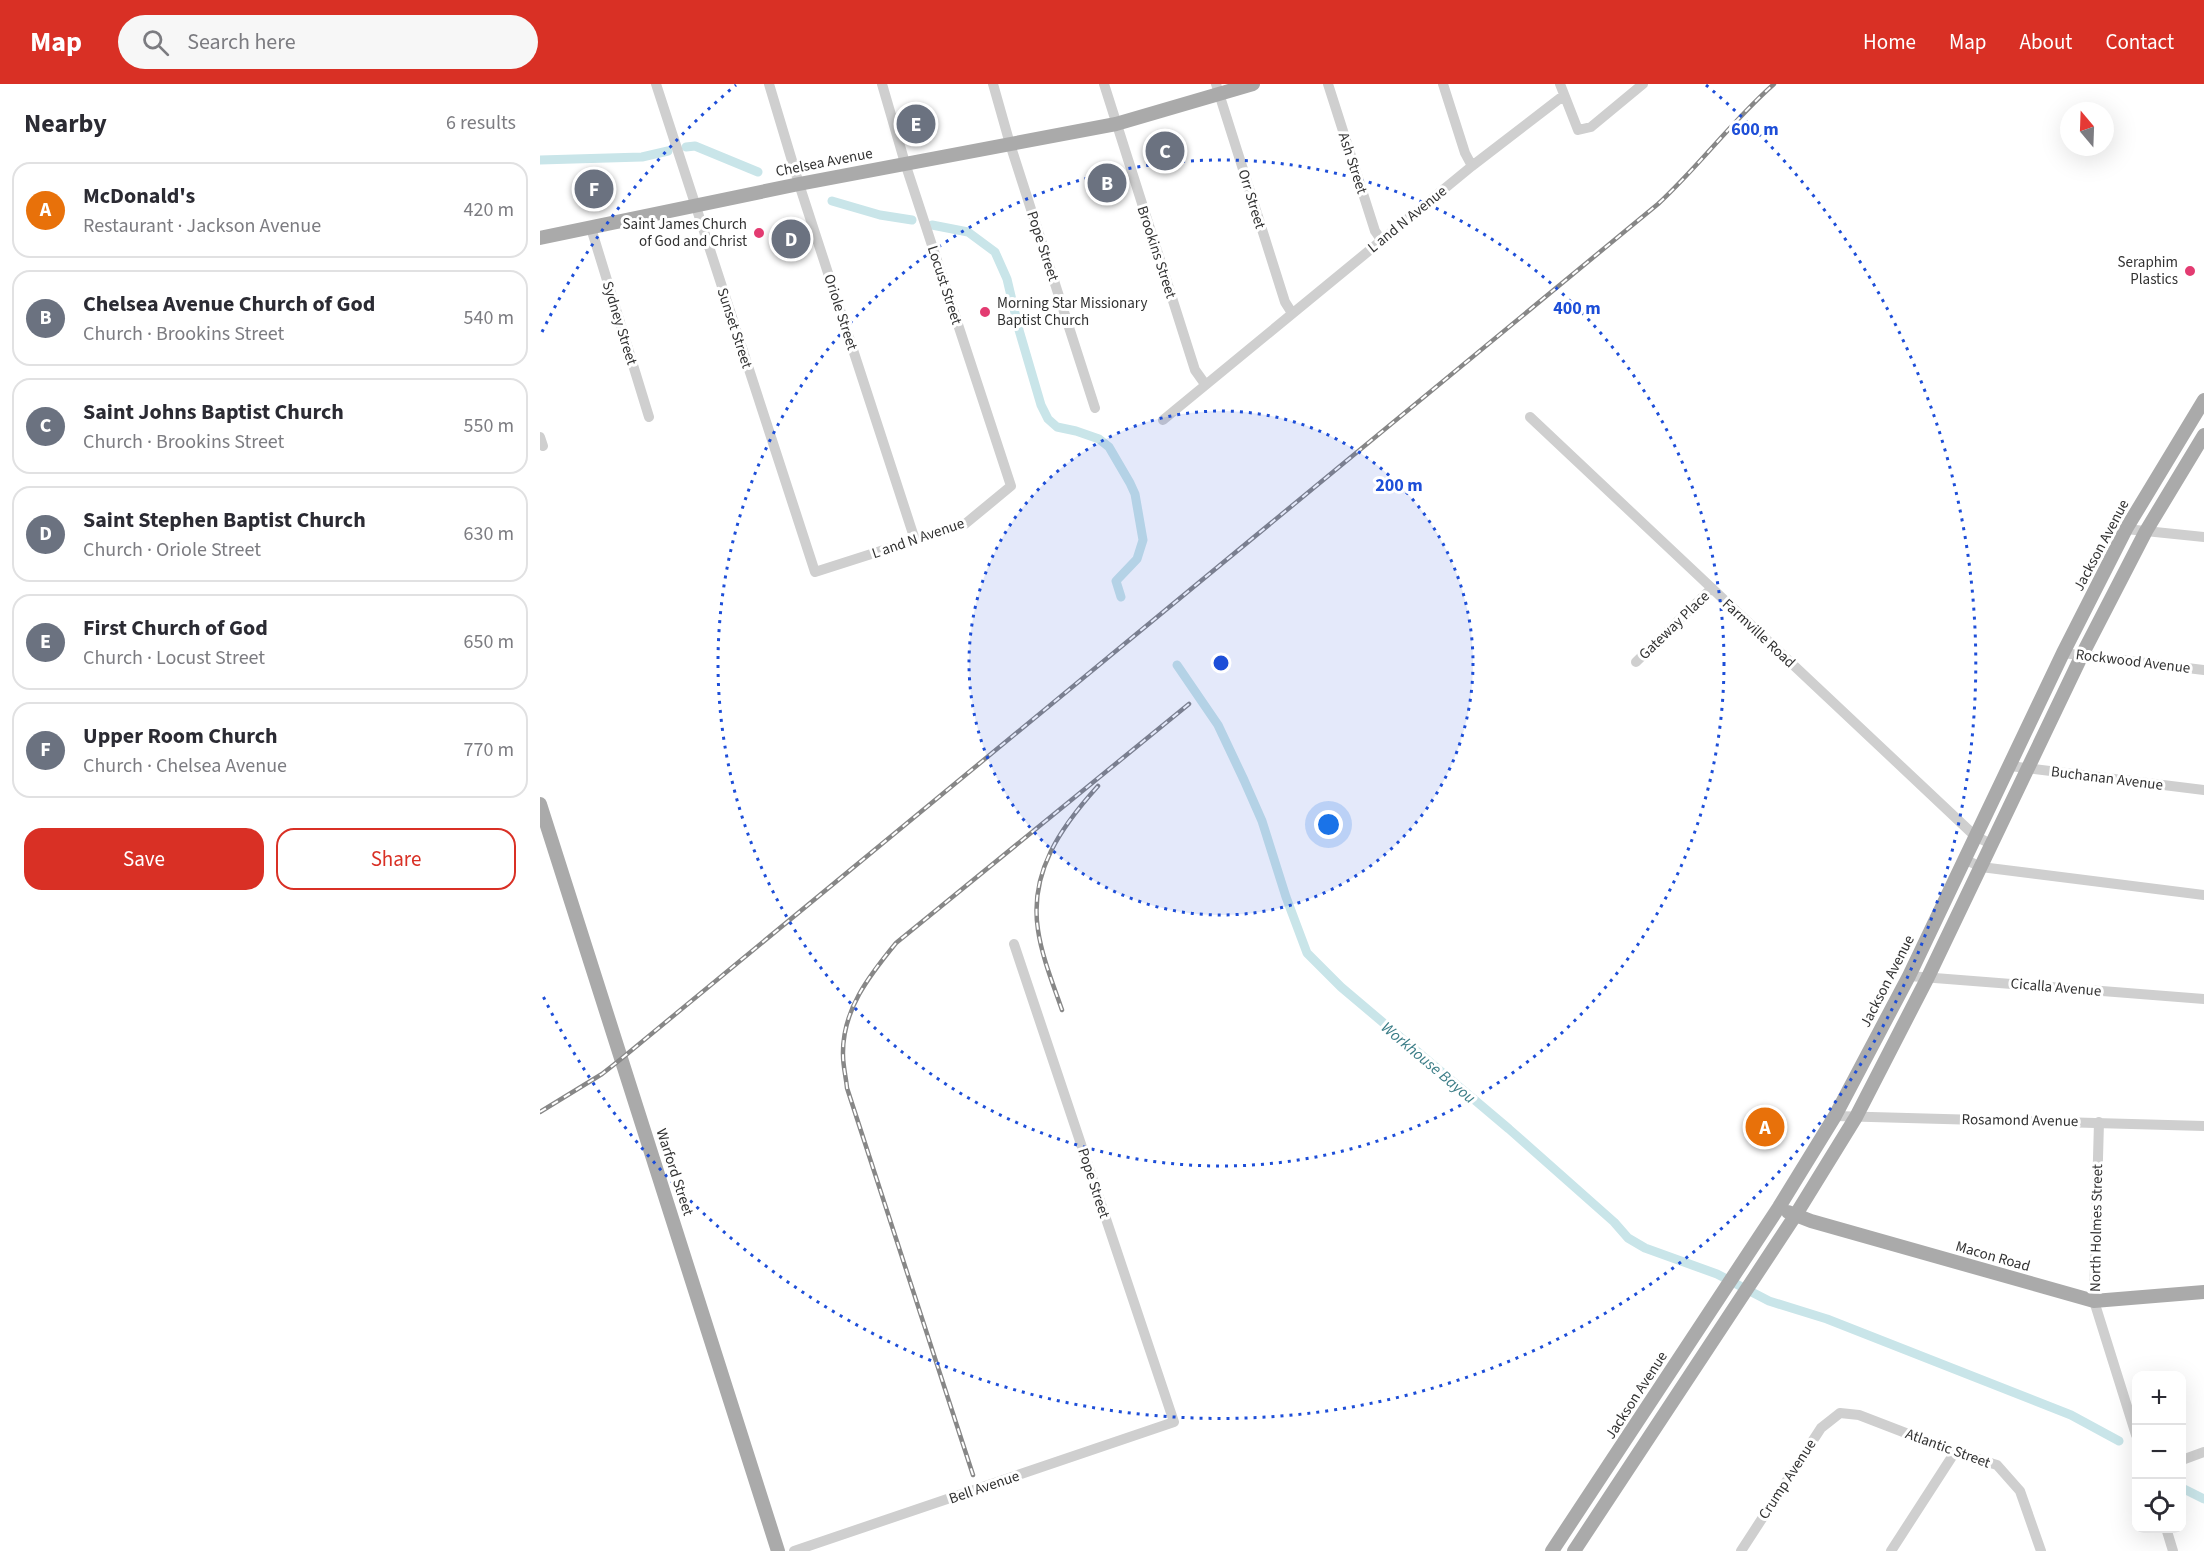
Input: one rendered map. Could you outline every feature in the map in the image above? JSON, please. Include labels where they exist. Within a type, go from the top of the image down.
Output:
[{"type":"main road","name":"Chelsea Avenue","points":[[540,238],[695,204],[1116,124],[1218,89],[1253,84]]},
{"type":"main road","name":"Jackson Avenue","points":[[1552,1551],[1779,1207],[1835,1116],[1909,976],[2063,653],[2126,529],[2204,401]]},
{"type":"main road","points":[[1577,1550],[1856,1117],[1928,977],[2082,655],[2146,531],[2204,435]]},
{"type":"main road","name":"Warford Street","points":[[540,804],[778,1551]]},
{"type":"main road","name":"Macon Road","points":[[1779,1207],[1794,1216],[2094,1301],[2204,1292]]},
{"type":"street","name":"Sunset Street","points":[[656,84],[815,572]]},
{"type":"street","name":"Oriole Street","points":[[769,84],[799,184],[915,540]]},
{"type":"street","name":"Locust Street","points":[[882,84],[905,163],[1011,486]]},
{"type":"street","name":"Pope Street","points":[[993,84],[1010,144],[1095,408]]},
{"type":"street","name":"Brookins Street","points":[[1104,84],[1195,370],[1204,384]]},
{"type":"street","name":"Ash Street","points":[[1328,84],[1375,231],[1382,241]]},
{"type":"street","points":[[1443,84],[1465,153],[1472,166]]},
{"type":"street","points":[[1560,84],[1578,130],[1591,127],[1643,84]]},
{"type":"street","name":"Orr Street","points":[[1218,89],[1284,302],[1292,313]]},
{"type":"street","name":"L and N Avenue","points":[[1162,420],[1472,166],[1563,96]]},
{"type":"street","name":"Sydney Street","points":[[591,228],[649,417]]},
{"type":"street","name":"Farmville Road","points":[[1530,417],[1975,836],[1991,844]]},
{"type":"street","name":"L and N Avenue","points":[[815,572],[965,524],[1011,486]]},
{"type":"street","points":[[2126,529],[2204,537]]},
{"type":"street","name":"Gateway Place","points":[[1636,662],[1712,588]]},
{"type":"street","name":"Rockwood Avenue","points":[[2063,653],[2204,670]]},
{"type":"street","name":"Buchanan Avenue","points":[[2010,766],[2204,790]]},
{"type":"street","points":[[1964,859],[1981,867],[2204,895]]},
{"type":"street","name":"Pope Street","points":[[1014,944],[1174,1422]]},
{"type":"street","name":"Cicalla Avenue","points":[[1909,976],[2204,999]]},
{"type":"street","name":"Rosamond Avenue","points":[[1835,1116],[2204,1126]]},
{"type":"street","name":"North Holmes Street","points":[[2098,1122],[2094,1301],[2133,1425]]},
{"type":"street","name":"Atlantic Street","points":[[1840,1413],[1859,1415],[1955,1452],[1997,1465],[2020,1491],[2041,1551]]},
{"type":"street","name":"Crump Avenue","points":[[1741,1551],[1821,1428],[1840,1413]]},
{"type":"street","name":"Bell Avenue","points":[[794,1551],[1174,1422]]},
{"type":"street","points":[[1891,1551],[1955,1452]]},
{"type":"street","points":[[2186,1458],[2204,1452]]},
{"type":"street","points":[[2168,1533],[2173,1551]]},
{"type":"street","points":[[1561,1538],[1577,1550]]},
{"type":"waterway","name":"Workhouse Bayou","points":[[686,147],[695,146],[758,172]]},
{"type":"waterway","name":"Workhouse Bayou","points":[[540,160],[642,157],[668,151]]},
{"type":"waterway","name":"Workhouse Bayou","points":[[832,201],[880,215],[912,220]]},
{"type":"waterway","name":"Workhouse Bayou","points":[[932,225],[968,232],[995,252],[1007,279],[1019,330],[1041,405],[1048,419],[1057,427],[1099,439],[1109,447],[1130,483],[1135,494],[1143,540],[1137,559],[1116,581],[1121,597]]},
{"type":"waterway","name":"Workhouse Bayou","points":[[1177,665],[1218,725],[1244,780],[1262,821],[1286,897],[1307,953],[1341,987],[1509,1129],[1614,1222],[1628,1238],[1645,1248],[1717,1274],[1769,1301],[1827,1319],[2071,1415],[2119,1441]]},
{"type":"waterway","points":[[2186,1490],[2204,1499]]},
{"type":"railway","points":[[540,1112],[602,1074],[621,1059],[1658,204],[1774,84]]},
{"type":"railway","points":[[973,1475],[847,1088],[843,1063],[847,1023],[852,1008],[867,981],[896,943],[1189,704]]},
{"type":"railway","points":[[1062,1010],[1048,970],[1038,930],[1036,909],[1038,889],[1043,870],[1060,834],[1098,786]]},
{"type":"place","name":"First Church of God","points":[[916,124]]},
{"type":"place","name":"Saint Johns Baptist Church","points":[[1165,151]]},
{"type":"place","name":"Chelsea Avenue Church of God","points":[[1107,183]]},
{"type":"place","name":"Upper Room Church","points":[[594,189]]},
{"type":"place","name":"Saint James Church of God and Christ","points":[[759,233]]},
{"type":"place","name":"Saint Stephen Baptist Church","points":[[791,239]]},
{"type":"place","name":"Seraphim Plastics","points":[[2190,271]]},
{"type":"place","name":"Morning Star Missionary Baptist Church","points":[[985,312]]},
{"type":"place","name":"McDonald's","points":[[1765,1127]]}]
